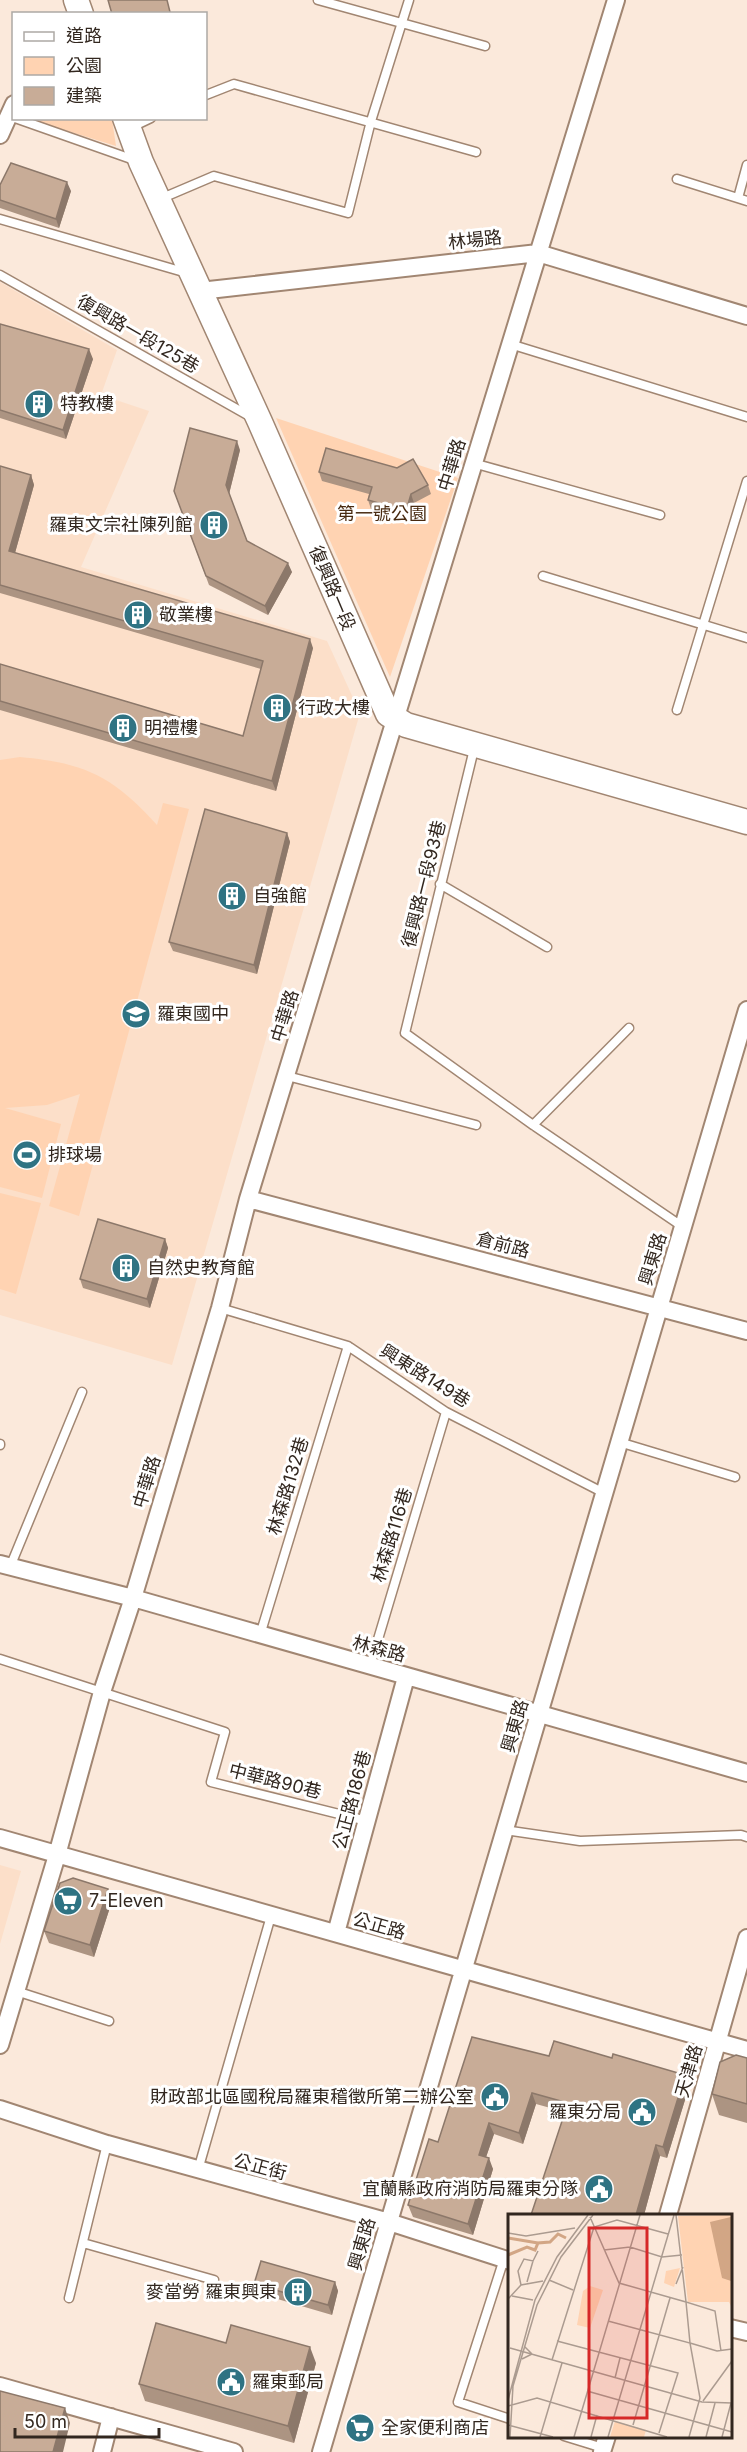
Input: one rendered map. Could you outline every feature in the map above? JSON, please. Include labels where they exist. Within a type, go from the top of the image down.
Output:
[{"type":"main road","name":"復興路一段","points":[[127,123],[141,162],[260,422],[381,702],[388,714],[396,720]]},
{"type":"main road","points":[[396,720],[406,725],[476,743],[747,822]]},
{"type":"street","name":"中華路","points":[[0,2045],[57,1855],[102,1692],[133,1598],[220,1308],[248,1199],[616,0]]},
{"type":"street","points":[[0,135],[12,114]]},
{"type":"street","name":"林場路","points":[[195,282],[538,253],[747,316]]},
{"type":"street","name":"興東路","points":[[321,2452],[747,1010]]},
{"type":"street","name":"倉前路","points":[[248,1199],[747,1331]]},
{"type":"street","name":"林森路","points":[[5,1566],[133,1598],[747,1773]]},
{"type":"street","name":"公正路186巷","points":[[336,1934],[406,1677]]},
{"type":"street","name":"公正路","points":[[0,1838],[747,2050]]},
{"type":"street","name":"天津路","points":[[668,2214],[747,1938]]},
{"type":"street","name":"公正街","points":[[0,2109],[107,2144],[389,2223],[507,2260]]},
{"type":"street","points":[[732,2328],[747,2332]]},
{"type":"street","points":[[0,2385],[234,2452]]},
{"type":"street","points":[[102,2452],[111,2417]]},
{"type":"lane","points":[[318,0],[485,46]]},
{"type":"lane","points":[[158,200],[214,176],[348,213],[371,121],[409,0]]},
{"type":"lane","points":[[207,95],[234,84],[476,152]]},
{"type":"lane","points":[[28,120],[141,162]]},
{"type":"lane","points":[[677,179],[742,200],[747,165]]},
{"type":"lane","points":[[0,219],[195,282]]},
{"type":"lane","name":"復興路一段125巷","points":[[0,275],[260,422]]},
{"type":"lane","points":[[510,344],[747,417]]},
{"type":"lane","points":[[473,463],[660,515]]},
{"type":"lane","points":[[677,710],[747,481]]},
{"type":"lane","points":[[543,576],[747,638]]},
{"type":"lane","name":"復興路一段93巷","points":[[476,743],[405,1033],[533,1125]]},
{"type":"lane","points":[[440,884],[547,947]]},
{"type":"lane","points":[[629,1028],[533,1125],[683,1227]]},
{"type":"lane","points":[[287,1077],[476,1125]]},
{"type":"lane","name":"興東路149巷","points":[[220,1308],[348,1346],[446,1412],[604,1492]]},
{"type":"lane","name":"林森路132巷","points":[[260,1635],[348,1346]]},
{"type":"lane","points":[[5,1566],[82,1392]]},
{"type":"lane","name":"林森路116巷","points":[[369,1667],[446,1412]]},
{"type":"lane","points":[[619,1442],[735,1477]]},
{"type":"lane","points":[[0,1659],[102,1692]]},
{"type":"lane","name":"中華路90巷","points":[[102,1692],[225,1732],[211,1782],[367,1821]]},
{"type":"lane","points":[[505,1830],[580,1841],[741,1835],[747,1837]]},
{"type":"lane","points":[[198,2170],[272,1916]]},
{"type":"lane","points":[[16,1990],[108,2021]]},
{"type":"lane","points":[[69,2298],[107,2144]]},
{"type":"lane","points":[[82,2243],[214,2280]]},
{"type":"lane","points":[[507,2260],[458,2402],[508,2418]]},
{"type":"lane","points":[[568,2437],[604,2445]]},
{"type":"shaded area","name":"羅東國中","points":[[0,282],[117,350],[101,395],[149,411],[81,567],[327,641],[360,713],[172,1365],[0,1315]]},
{"type":"shaded area","points":[[0,1865],[21,1871],[0,1944]]},
{"type":"green space","points":[[32,120],[112,120],[116,146]]},
{"type":"green space","name":"第一號公園","points":[[276,418],[458,478],[390,677]]},
{"type":"green space","points":[[20,757],[63,763],[96,775],[126,795],[157,825],[163,803],[189,809],[79,1216],[49,1206],[80,1094],[47,1105],[5,1108],[61,1124],[42,1198],[0,1187],[0,760]]},
{"type":"green space","points":[[0,1193],[41,1203],[16,1294],[0,1289]]},
{"type":"building","points":[[108,0],[167,0],[170,12],[111,12]]},
{"type":"building","points":[[11,163],[67,182],[56,219],[0,200],[0,185]]},
{"type":"building","points":[[0,324],[89,349],[63,430],[0,410]]},
{"type":"building","name":"羅東文宗社陳列館","points":[[190,428],[237,441],[226,485],[247,541],[288,563],[265,606],[206,576],[174,491]]},
{"type":"building","points":[[326,448],[397,468],[413,459],[428,485],[411,494],[406,511],[368,500],[372,487],[319,472]]},
{"type":"building","points":[[0,466],[31,475],[9,551],[310,639],[272,781],[0,701],[0,664],[243,736],[263,661],[0,585]]},
{"type":"building","name":"自強館","points":[[205,809],[287,833],[254,965],[169,942]]},
{"type":"building","name":"自然史教育館","points":[[98,1219],[165,1239],[147,1299],[80,1279]]},
{"type":"building","points":[[73,1878],[108,1889],[90,1945],[44,1931],[60,1883]]},
{"type":"building","points":[[472,2037],[549,2056],[554,2041],[612,2058],[613,2054],[685,2075],[663,2147],[656,2145],[636,2214],[531,2214],[568,2103],[532,2093],[519,2133],[489,2123],[479,2155],[489,2158],[468,2224],[408,2205],[429,2139],[438,2142]]},
{"type":"building","points":[[736,2055],[747,2058],[747,2104],[712,2094],[720,2062]]},
{"type":"building","name":"麥當勞 羅東興東","points":[[261,2261],[335,2282],[328,2305],[254,2284]]},
{"type":"building","name":"羅東郵局","points":[[156,2323],[226,2343],[231,2325],[310,2347],[288,2426],[139,2384]]},
{"type":"building","points":[[0,2391],[65,2408],[53,2452],[0,2452]]},
{"type":"place","name":"特教樓","points":[[39,404]]},
{"type":"place","name":"羅東文宗社陳列館","points":[[214,525]]},
{"type":"place","name":"敬業樓","points":[[138,615]]},
{"type":"place","name":"行政大樓","points":[[277,708]]},
{"type":"place","name":"明禮樓","points":[[123,728]]},
{"type":"place","name":"自強館","points":[[232,896]]},
{"type":"place","name":"羅東國中","points":[[136,1014]]},
{"type":"place","name":"排球場","points":[[27,1155]]},
{"type":"place","name":"自然史教育館","points":[[126,1268]]},
{"type":"place","name":"7-Eleven","points":[[68,1901]]},
{"type":"place","name":"財政部北區國稅局羅東稽徵所第二辦公室","points":[[495,2097]]},
{"type":"place","name":"羅東分局","points":[[642,2112]]},
{"type":"place","name":"宜蘭縣政府消防局羅東分隊","points":[[599,2189]]},
{"type":"place","name":"麥當勞 羅東興東","points":[[298,2292]]},
{"type":"place","name":"羅東郵局","points":[[231,2382]]},
{"type":"place","name":"全家便利商店","points":[[360,2428]]}]
